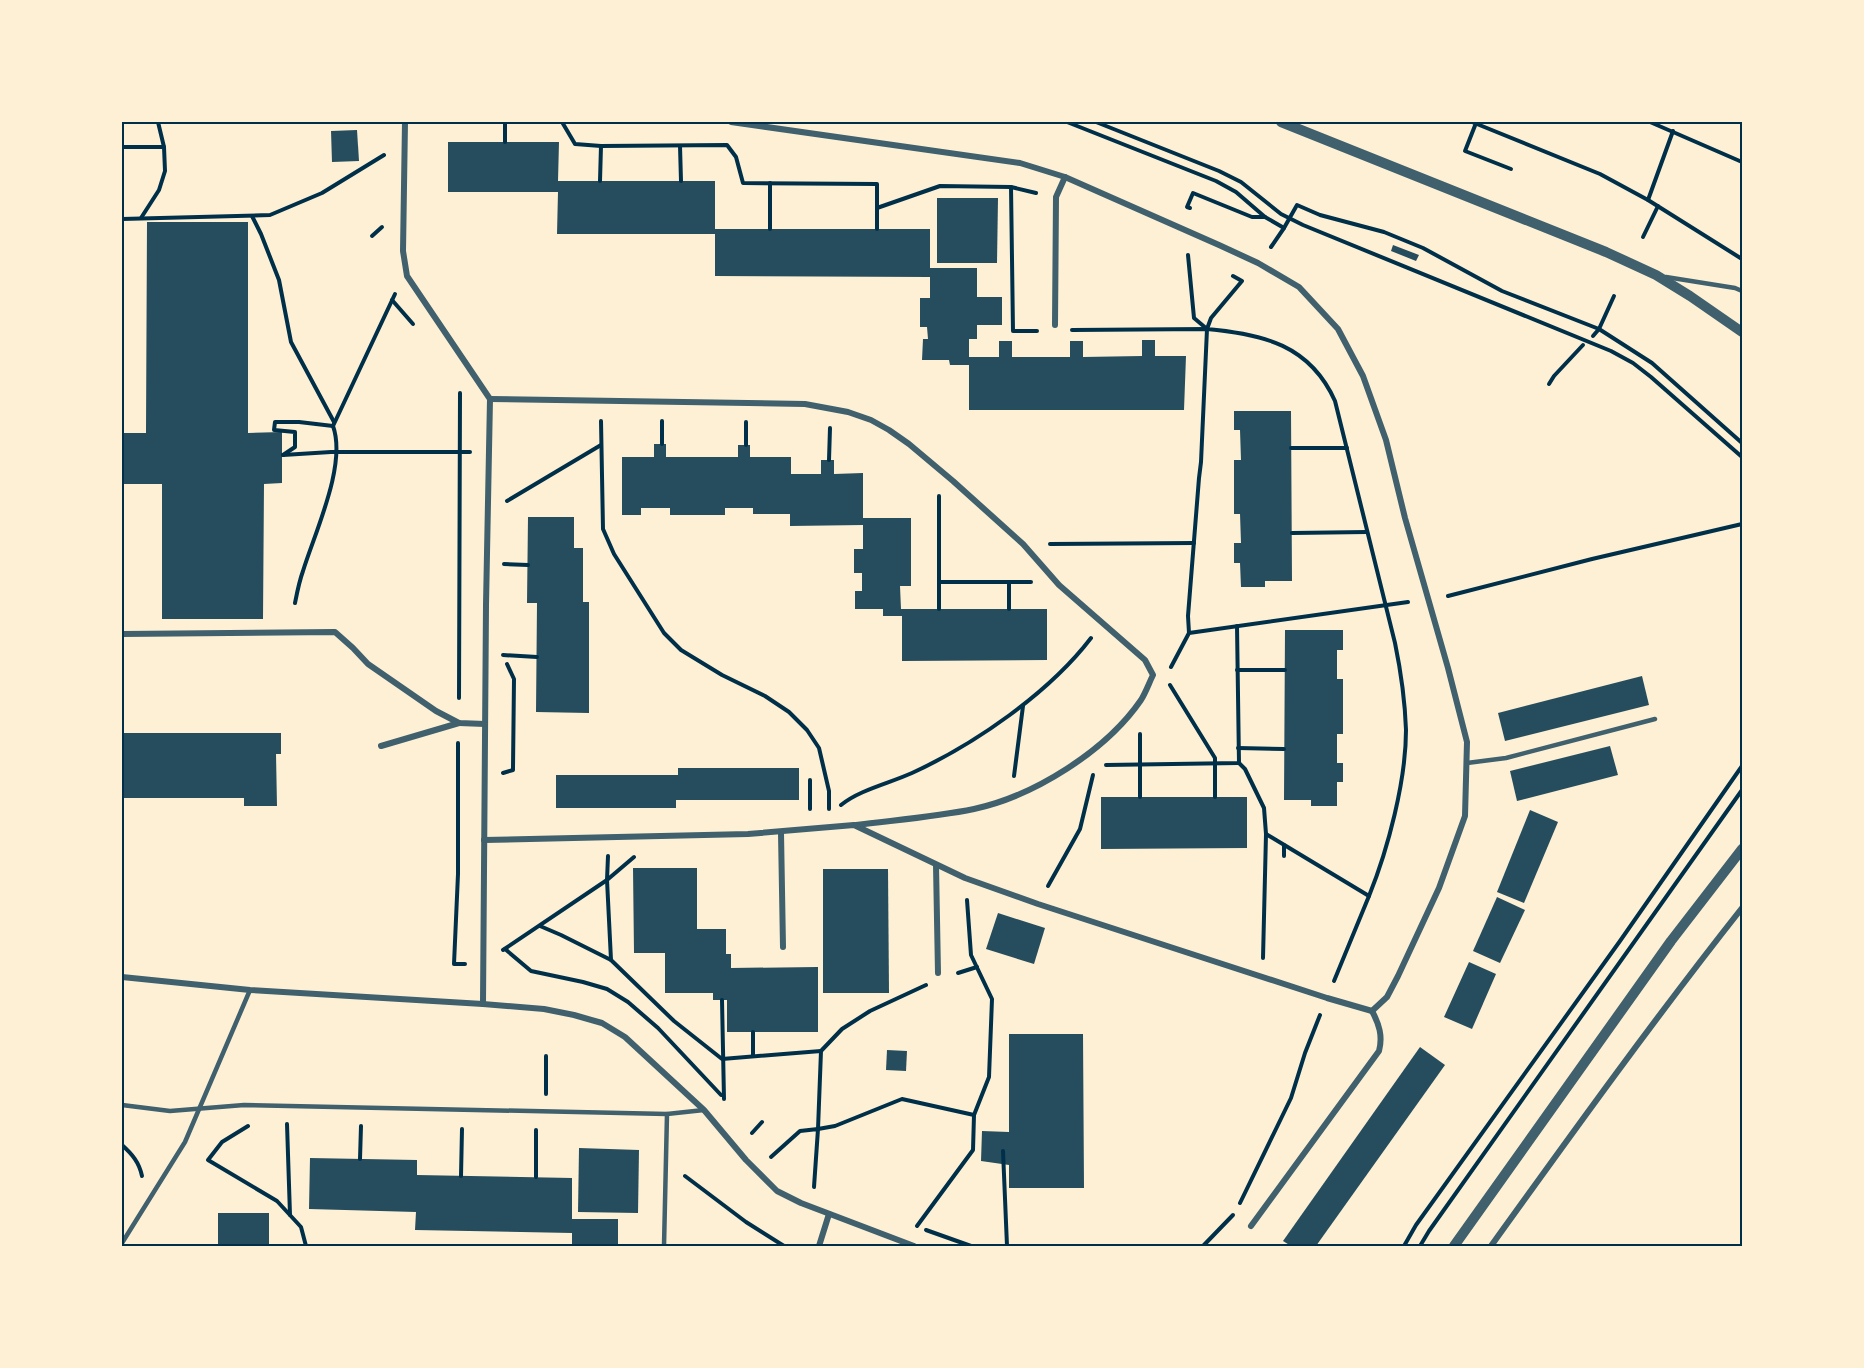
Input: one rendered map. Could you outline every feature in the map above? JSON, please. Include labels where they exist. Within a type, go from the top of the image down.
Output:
[{"type":"street","points":[[405,122],[403,251],[407,276],[490,399],[483,1004]]},
{"type":"street","points":[[731,122],[1020,163],[1065,177],[1258,263],[1299,287],[1338,329],[1364,376],[1386,440],[1405,519],[1467,742],[1465,816],[1438,888],[1387,997],[1372,1011]]},
{"type":"street","points":[[1281,122],[1606,252],[1656,275],[1740,332],[1743,342]]},
{"type":"street","points":[[1055,325],[1056,197],[1065,177]]},
{"type":"street","points":[[484,840],[781,832],[854,825],[975,808],[1026,792],[1064,770],[1096,747],[1121,723],[1141,699],[1153,675],[1145,660],[1057,582],[1023,544],[909,444],[871,420],[848,412],[805,404],[490,399]]},
{"type":"street","points":[[122,634],[335,632],[368,664],[436,711],[459,723]]},
{"type":"street","points":[[381,746],[459,723],[485,724]]},
{"type":"street","points":[[854,825],[965,878],[1038,904],[1372,1011],[1380,1029],[1379,1051],[1251,1226]]},
{"type":"street","points":[[781,832],[783,948]]},
{"type":"street","points":[[1454,1246],[1671,941],[1743,849]]},
{"type":"street","points":[[936,865],[938,973]]},
{"type":"street","points":[[1491,1246],[1583,1117],[1684,982],[1743,908]]},
{"type":"street","points":[[122,977],[250,990],[544,1009],[602,1023],[625,1037],[705,1110],[746,1160],[777,1191],[801,1203],[914,1246]]},
{"type":"street","points":[[819,1246],[829,1214]]},
{"type":"lane","points":[[1656,275],[1743,291]]},
{"type":"lane","points":[[1467,763],[1506,758],[1655,719]]},
{"type":"lane","points":[[122,1243],[185,1142],[250,990]]},
{"type":"lane","points":[[122,1105],[152,1110],[199,1110],[243,1105],[667,1114],[705,1110]]},
{"type":"lane","points":[[664,1246],[667,1114]]},
{"type":"path","points":[[141,218],[159,190],[165,171],[164,147],[158,122]]},
{"type":"path","points":[[505,122],[506,142]]},
{"type":"path","points":[[562,122],[575,144],[601,146],[728,145],[736,157],[743,183],[877,184],[877,229]]},
{"type":"path","points":[[1067,122],[1216,181],[1236,192],[1265,217],[1284,228]]},
{"type":"path","points":[[1096,122],[1219,171],[1241,182],[1272,208],[1290,219],[1611,351],[1652,377],[1743,457]]},
{"type":"path","points":[[1511,169],[1465,151],[1474,122],[1600,174],[1648,200],[1743,259]]},
{"type":"path","points":[[1650,122],[1743,162]]},
{"type":"path","points":[[1648,200],[1673,131]]},
{"type":"path","points":[[600,181],[601,146]]},
{"type":"path","points":[[681,146],[681,181]]},
{"type":"path","points":[[122,147],[164,147]]},
{"type":"path","points":[[122,219],[270,215],[322,194],[384,155]]},
{"type":"path","points":[[770,183],[770,229]]},
{"type":"path","points":[[877,208],[940,186],[1011,187],[1056,197]]},
{"type":"path","points":[[1011,187],[1013,331],[1044,330]]},
{"type":"path","points":[[1197,212],[1187,207],[1193,194],[1252,217],[1265,217]]},
{"type":"path","points":[[1267,253],[1297,205],[1320,215],[1384,232],[1423,248],[1502,291],[1599,329],[1652,363],[1743,443]]},
{"type":"path","points":[[1644,237],[1658,206]]},
{"type":"path","points":[[252,216],[279,280],[291,342],[334,424],[336,436],[333,482],[302,574],[295,603]]},
{"type":"path","points":[[1196,258],[1188,255],[1194,318],[1207,329]]},
{"type":"path","points":[[1215,797],[1215,758],[1171,688],[1168,672],[1189,633],[1188,616],[1201,462],[1207,329],[1211,318],[1242,281],[1224,271]]},
{"type":"path","points":[[334,424],[397,291]]},
{"type":"path","points":[[1593,336],[1599,329],[1614,296]]},
{"type":"path","points":[[1066,330],[1207,329],[1264,338],[1295,352],[1307,362],[1328,385],[1335,401],[1395,643],[1403,691],[1406,732],[1400,790],[1386,847],[1369,896],[1331,988]]},
{"type":"path","points":[[1549,384],[1583,345]]},
{"type":"path","points":[[600,401],[603,529],[614,554],[664,633],[681,650],[722,675],[765,696],[789,712],[807,730],[819,748],[829,791],[829,815],[846,801],[913,773],[950,753],[1023,705],[1085,646],[1103,623]]},
{"type":"path","points":[[746,418],[746,445]]},
{"type":"path","points":[[662,419],[662,444]]},
{"type":"path","points":[[829,460],[830,419]]},
{"type":"path","points":[[334,424],[275,422],[274,430],[295,432],[295,447],[283,455],[489,452]]},
{"type":"path","points":[[459,698],[460,428]]},
{"type":"path","points":[[488,512],[601,444]]},
{"type":"path","points":[[1291,448],[1347,448]]},
{"type":"path","points":[[939,490],[939,609]]},
{"type":"path","points":[[1189,633],[1441,598],[1592,559],[1743,524]]},
{"type":"path","points":[[1292,533],[1367,532]]},
{"type":"path","points":[[1023,544],[1194,543]]},
{"type":"path","points":[[504,554],[504,564],[528,565]]},
{"type":"path","points":[[939,582],[1057,582]]},
{"type":"path","points":[[1009,582],[1009,609]]},
{"type":"path","points":[[1237,626],[1239,763],[1245,769],[1264,808],[1266,834],[1263,977]]},
{"type":"path","points":[[500,774],[513,770],[514,679],[503,656],[503,644]]},
{"type":"path","points":[[503,656],[537,657]]},
{"type":"path","points":[[1238,670],[1285,670]]},
{"type":"path","points":[[1153,675],[1168,672]]},
{"type":"path","points":[[1012,797],[1023,705]]},
{"type":"path","points":[[459,736],[458,874],[454,964],[483,959],[502,951],[608,880],[643,850],[643,836]]},
{"type":"path","points":[[1238,748],[1284,749]]},
{"type":"path","points":[[1038,904],[1080,829],[1095,765],[1239,763]]},
{"type":"path","points":[[1140,764],[1140,797]]},
{"type":"path","points":[[1404,1246],[1416,1225],[1743,766]]},
{"type":"path","points":[[810,780],[810,816]]},
{"type":"path","points":[[1420,1246],[1743,790]]},
{"type":"path","points":[[458,816],[464,816]]},
{"type":"path","points":[[1266,834],[1369,896]]},
{"type":"path","points":[[609,837],[610,960]]},
{"type":"path","points":[[1284,845],[1284,856]]},
{"type":"path","points":[[917,1226],[973,1150],[974,1115],[989,1077],[992,999],[971,955],[965,878]]},
{"type":"path","points":[[539,926],[610,960],[674,1021],[722,1059],[821,1051]]},
{"type":"path","points":[[805,1182],[814,1188],[821,1051],[842,1029],[870,1011],[928,984]]},
{"type":"path","points":[[722,1000],[724,1099]]},
{"type":"path","points":[[1203,1246],[1237,1211],[1291,1098],[1321,1012]]},
{"type":"path","points":[[753,1032],[753,1056]]},
{"type":"path","points":[[546,1056],[546,1112]]},
{"type":"path","points":[[779,1163],[771,1156],[800,1131],[835,1126],[902,1099],[974,1115]]},
{"type":"path","points":[[287,1121],[290,1216]]},
{"type":"path","points":[[360,1159],[361,1122]]},
{"type":"path","points":[[752,1133],[762,1122]]},
{"type":"path","points":[[253,1123],[222,1142],[208,1160],[277,1201],[301,1227],[306,1246]]},
{"type":"path","points":[[461,1176],[462,1123]]},
{"type":"path","points":[[536,1124],[536,1177]]},
{"type":"path","points":[[122,1145],[138,1162],[142,1179]]},
{"type":"path","points":[[1003,1151],[1007,1246]]},
{"type":"path","points":[[683,1174],[746,1222],[784,1246]]},
{"type":"building","points":[[357,130],[359,161],[332,162],[331,131]]},
{"type":"building","points":[[448,142],[559,142],[558,181],[715,181],[715,229],[930,229],[930,268],[977,268],[977,297],[1002,297],[1002,325],[977,325],[977,339],[969,339],[969,357],[999,357],[999,341],[1012,341],[1012,357],[1070,357],[1070,341],[1083,341],[1083,357],[1142,356],[1142,340],[1155,340],[1155,356],[1186,356],[1184,410],[969,410],[969,365],[950,365],[949,360],[922,360],[923,339],[928,339],[927,327],[920,327],[920,298],[930,298],[930,277],[715,276],[715,234],[557,234],[558,192],[448,192]]},
{"type":"building","points":[[937,198],[998,198],[997,263],[937,263]]},
{"type":"building","points":[[147,222],[248,222],[248,433],[282,432],[282,483],[264,484],[263,619],[162,619],[162,484],[122,484],[122,433],[146,433]]},
{"type":"building","points":[[1393,245],[1419,255],[1416,261],[1391,251]]},
{"type":"building","points":[[1234,411],[1291,411],[1292,581],[1265,581],[1265,587],[1241,587],[1240,563],[1234,563],[1234,543],[1241,543],[1240,514],[1234,514],[1234,460],[1241,460],[1240,430],[1234,430]]},
{"type":"building","points":[[654,444],[666,444],[666,457],[738,457],[738,445],[750,445],[750,457],[791,457],[791,474],[821,474],[821,460],[834,460],[834,474],[863,473],[863,518],[911,518],[911,586],[900,586],[901,609],[1047,609],[1047,660],[902,661],[902,616],[883,616],[883,609],[855,609],[855,591],[862,591],[862,573],[854,573],[854,549],[863,549],[863,525],[790,526],[790,514],[753,514],[753,508],[725,508],[725,515],[670,515],[670,508],[641,508],[641,515],[622,515],[622,457],[654,457]]},
{"type":"building","points":[[528,517],[574,517],[574,548],[583,548],[583,602],[589,602],[589,713],[536,712],[537,603],[527,603]]},
{"type":"building","points":[[1285,630],[1343,630],[1343,650],[1337,650],[1337,679],[1343,679],[1343,734],[1337,734],[1337,763],[1343,763],[1343,782],[1337,782],[1337,806],[1311,806],[1311,800],[1284,800]]},
{"type":"building","points":[[1642,676],[1649,705],[1505,741],[1498,713]]},
{"type":"building","points":[[122,733],[281,733],[281,754],[276,754],[277,806],[244,806],[244,798],[122,798]]},
{"type":"building","points":[[1610,746],[1618,775],[1517,801],[1510,771]]},
{"type":"building","points":[[678,768],[799,768],[799,800],[676,800],[676,808],[556,808],[556,775],[678,775]]},
{"type":"building","points":[[1101,797],[1247,797],[1247,848],[1101,849]]},
{"type":"building","points":[[1530,810],[1558,822],[1524,903],[1497,892]]},
{"type":"building","points":[[633,868],[697,868],[697,929],[726,929],[726,954],[731,954],[731,968],[818,967],[818,1032],[727,1032],[727,1000],[713,1000],[713,993],[665,993],[665,953],[634,953]]},
{"type":"building","points":[[823,869],[888,869],[889,993],[823,993]]},
{"type":"building","points":[[1497,897],[1525,910],[1500,963],[1473,951]]},
{"type":"building","points":[[998,913],[1045,928],[1034,964],[986,949]]},
{"type":"building","points":[[1469,962],[1496,974],[1472,1029],[1444,1017]]},
{"type":"building","points":[[1009,1034],[1083,1034],[1084,1188],[1009,1188],[1009,1165],[981,1161],[982,1131],[1009,1132]]},
{"type":"building","points":[[1420,1047],[1445,1065],[1316,1246],[1291,1246],[1283,1241]]},
{"type":"building","points":[[887,1050],[907,1051],[906,1071],[886,1070]]},
{"type":"building","points":[[579,1148],[639,1150],[638,1213],[578,1212]]},
{"type":"building","points":[[310,1158],[417,1160],[417,1175],[572,1178],[572,1219],[618,1219],[618,1246],[572,1246],[572,1233],[415,1230],[416,1212],[309,1209]]},
{"type":"building","points":[[218,1213],[269,1213],[269,1246],[218,1246]]}]
